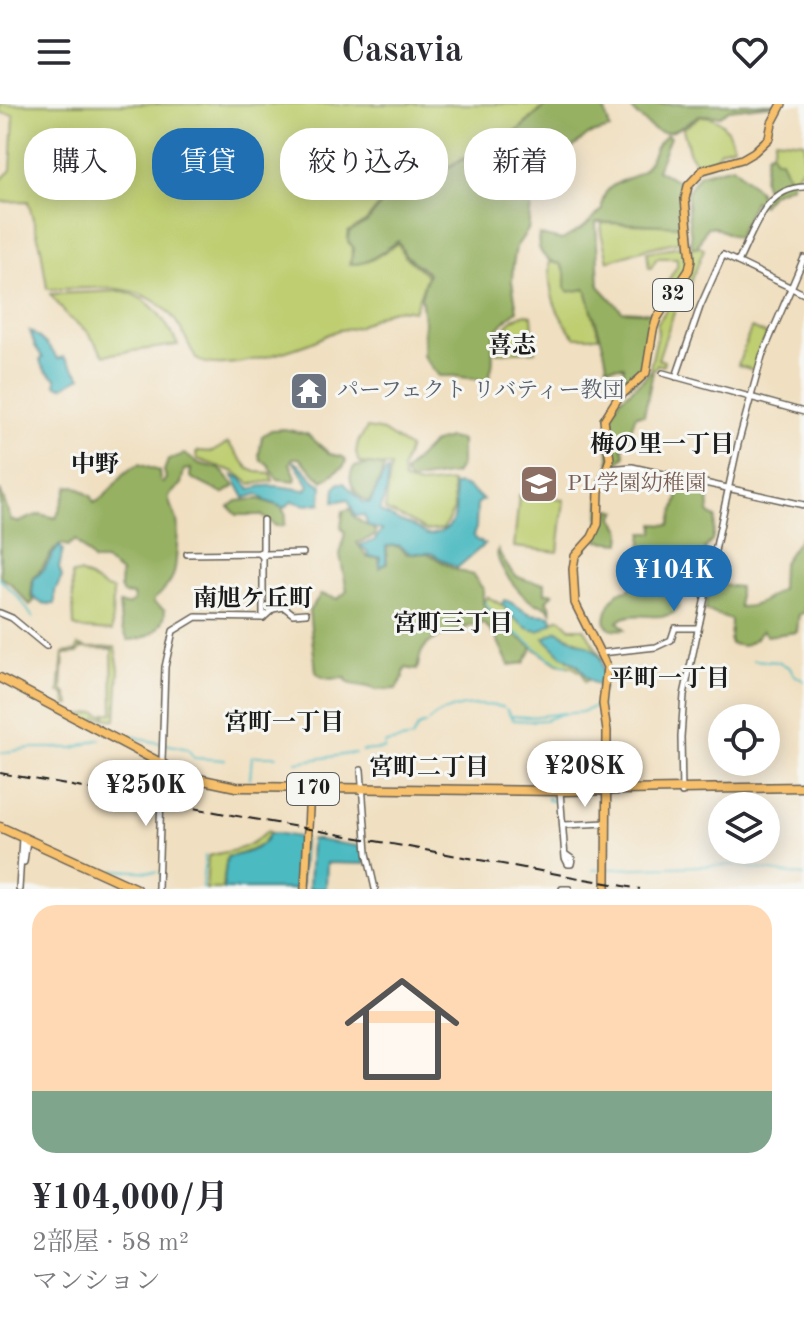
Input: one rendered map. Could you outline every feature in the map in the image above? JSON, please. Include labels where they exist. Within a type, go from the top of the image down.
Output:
[{"type":"highway","name":"170","points":[[0,680],[163,766],[226,785],[310,791],[560,793],[804,789]]},
{"type":"highway","points":[[0,827],[136,889]]},
{"type":"main road","name":"32","points":[[606,889],[607,731],[603,704],[608,671],[575,603],[573,569],[575,556],[597,530],[599,491],[610,456],[604,420],[618,398],[646,373],[656,321],[690,266],[685,203],[688,186],[703,170],[737,161],[754,152],[769,138],[772,123],[782,104]]},
{"type":"main road","points":[[305,889],[310,791]]},
{"type":"street","points":[[738,262],[767,203],[784,190],[804,187]]},
{"type":"street","points":[[676,377],[700,307],[723,255],[804,294]]},
{"type":"street","points":[[682,791],[683,703],[728,488],[762,356],[804,258]]},
{"type":"street","points":[[663,373],[804,412]]},
{"type":"street","points":[[606,469],[632,467],[804,505]]},
{"type":"street","points":[[263,520],[263,618]]},
{"type":"street","points":[[187,554],[303,553]]},
{"type":"street","points":[[158,889],[165,667],[173,631],[196,617],[263,618],[279,607],[293,614],[306,613]]},
{"type":"street","points":[[0,613],[12,618],[46,646]]},
{"type":"street","points":[[601,653],[656,647],[671,640],[675,628],[698,628]]},
{"type":"street","points":[[361,770],[367,853],[376,889]]},
{"type":"street","points":[[560,793],[565,854]]},
{"type":"street","points":[[564,825],[607,823]]},
{"type":"street","points":[[21,889],[25,838]]},
{"type":"street","points":[[562,889],[569,889]]},
{"type":"green space","points":[[0,104],[547,104],[520,128],[464,128],[464,158],[448,166],[448,128],[280,128],[280,200],[383,200],[366,221],[348,232],[348,242],[353,247],[350,264],[370,260],[398,243],[404,256],[427,275],[414,311],[391,311],[357,327],[335,331],[285,351],[253,360],[220,364],[196,359],[171,315],[144,295],[113,288],[47,289],[41,248],[28,201],[0,202],[0,181],[11,170],[14,115],[0,113]]},
{"type":"green space","points":[[548,104],[603,104],[610,129],[588,135],[576,145],[576,128],[521,128]]},
{"type":"green space","points":[[630,104],[780,104],[729,110],[720,116],[700,115],[673,131],[659,132],[635,113]]},
{"type":"green space","points":[[701,116],[714,118],[723,125],[734,146],[720,150],[712,163],[700,168],[690,155],[683,129]]},
{"type":"green space","points":[[667,135],[670,137],[657,170],[686,185],[684,226],[596,222],[599,286],[622,311],[657,313],[646,337],[641,373],[638,379],[624,386],[624,366],[607,367],[586,289],[569,292],[565,288],[565,272],[560,264],[543,254],[539,235],[562,240],[584,227],[602,210],[606,192],[640,173]]},
{"type":"green space","points":[[775,139],[804,142],[804,166],[793,178],[774,160]]},
{"type":"green space","points":[[770,152],[775,159],[781,159],[788,176],[793,178],[792,185],[772,193],[762,205],[754,201],[737,238],[714,227],[707,227],[697,247],[692,247],[688,191],[700,174],[733,166],[759,194],[765,194],[763,180],[767,154]]},
{"type":"green space","points":[[464,159],[464,200],[532,200],[528,230],[516,247],[513,265],[517,311],[497,330],[487,381],[439,376],[423,356],[421,297],[428,273],[405,255],[398,241],[370,260],[351,264],[354,248],[348,241],[349,232],[367,222],[384,200],[448,200],[448,168]]},
{"type":"green space","points":[[602,223],[683,226],[685,240],[608,261],[601,233]]},
{"type":"green space","points":[[686,245],[687,269],[670,294],[663,289],[677,266],[677,258],[657,258],[649,268],[647,252]]},
{"type":"green space","points":[[697,245],[704,249],[682,305],[677,304],[658,359],[664,361],[663,366],[657,364],[655,369],[650,368],[658,333],[657,324],[686,279],[692,247]]},
{"type":"green space","points":[[549,262],[560,264],[565,272],[565,288],[586,289],[599,337],[575,337],[568,328],[554,302]]},
{"type":"green space","points":[[123,291],[150,305],[178,345],[104,355],[87,331],[69,318],[50,294]]},
{"type":"green space","points":[[527,314],[532,316],[535,351],[497,353],[505,328],[514,319]]},
{"type":"green space","points":[[751,328],[767,334],[753,370],[738,365]]},
{"type":"green space","points":[[650,371],[653,372],[644,415],[636,415],[625,446],[622,446],[625,455],[616,466],[610,467],[610,417],[619,400]]},
{"type":"green space","points":[[367,428],[383,431],[409,448],[402,469],[404,481],[420,485],[452,482],[454,510],[443,529],[426,531],[385,510],[391,467],[361,463],[356,452]]},
{"type":"green space","points":[[284,429],[307,434],[330,454],[343,457],[346,461],[344,466],[323,481],[299,458],[293,458],[290,463],[295,481],[277,479],[259,455],[262,436],[271,430]]},
{"type":"green space","points":[[448,438],[461,440],[461,465],[455,474],[409,481],[405,473],[412,464],[432,443]]},
{"type":"green space","points":[[228,443],[249,469],[271,473],[273,481],[251,484],[235,472],[197,459],[196,453],[199,451],[212,452]]},
{"type":"green space","points":[[184,454],[200,464],[220,469],[235,486],[223,494],[193,479],[191,469],[184,470],[181,484],[169,496],[178,524],[176,563],[171,580],[154,599],[154,603],[165,610],[162,623],[153,632],[128,640],[121,625],[119,604],[127,605],[134,601],[133,595],[123,594],[121,573],[105,561],[94,561],[75,540],[68,546],[61,544],[57,547],[33,577],[31,596],[34,601],[30,605],[10,583],[0,577],[0,490],[11,520],[18,522],[40,514],[56,518],[68,487],[75,486],[92,497],[94,503],[139,464],[159,471],[163,483],[168,460]]},
{"type":"green space","points":[[369,464],[384,469],[368,502],[355,491],[351,472],[354,467]]},
{"type":"green space","points":[[687,482],[708,490],[709,514],[716,518],[712,541],[705,548],[708,560],[704,568],[697,570],[693,587],[688,588],[679,578],[666,583],[666,588],[680,597],[678,608],[672,614],[626,617],[618,622],[625,629],[609,627],[605,618],[610,604],[618,592],[632,586],[627,560],[641,551],[643,533],[654,533],[654,524],[670,525],[681,488]]},
{"type":"green space","points":[[605,484],[603,499],[606,512],[609,514],[612,509],[618,511],[613,517],[622,531],[621,543],[598,541],[600,490]]},
{"type":"green space","points":[[519,495],[564,500],[558,552],[514,547]]},
{"type":"green space","points":[[259,499],[281,507],[286,515],[284,526],[276,526],[261,515],[237,515],[229,507],[237,501]]},
{"type":"green space","points":[[350,509],[354,517],[376,531],[375,536],[357,543],[368,558],[379,558],[380,568],[387,563],[387,547],[394,546],[407,554],[427,553],[454,569],[473,575],[483,589],[483,604],[498,624],[531,646],[524,663],[509,665],[497,639],[484,623],[454,631],[427,645],[422,650],[417,670],[405,668],[396,689],[376,690],[351,684],[346,678],[330,679],[319,675],[316,672],[309,611],[321,594],[338,599],[347,591],[340,555],[345,532],[341,528],[343,511]]},
{"type":"green space","points":[[804,532],[804,613],[799,614],[797,632],[767,636],[762,630],[743,646],[730,644],[731,620],[705,610],[709,588],[713,584],[739,587],[739,607],[752,606],[766,599],[781,589],[782,564]]},
{"type":"green space","points":[[498,550],[516,576],[545,583],[545,593],[553,593],[546,601],[552,613],[516,587],[500,562]]},
{"type":"green space","points":[[79,573],[113,590],[112,631],[74,626],[72,574]]},
{"type":"green space","points":[[487,596],[536,630],[560,618],[570,628],[584,628],[603,660],[579,641],[557,631],[568,660],[584,671],[588,680],[585,682],[582,673],[557,664],[498,624],[483,604]]},
{"type":"green space","points":[[78,645],[87,648],[115,647],[119,669],[116,720],[97,717],[93,724],[81,718],[82,715],[96,712],[106,716],[106,713],[113,713],[112,649],[81,648],[78,653],[64,654],[62,690],[67,694],[70,705],[66,705],[65,694],[59,693],[63,653],[77,651]]},
{"type":"green space","points":[[267,831],[274,834],[269,834],[257,847],[227,857],[222,889],[206,889],[208,856],[246,846]]},
{"type":"water","points":[[30,331],[58,359],[64,357],[81,377],[63,387],[56,385],[56,378],[42,366],[40,360],[43,358]]},
{"type":"water","points":[[294,462],[322,485],[321,503],[306,505],[292,501],[285,508],[266,501],[258,494],[245,498],[233,475],[241,478],[250,489],[272,486],[306,490],[309,485]]},
{"type":"water","points":[[388,471],[382,513],[427,535],[438,533],[454,518],[456,503],[453,485],[462,485],[483,500],[477,504],[473,535],[485,544],[457,568],[431,553],[410,553],[399,545],[386,546],[386,563],[380,567],[380,557],[369,557],[360,545],[374,541],[382,530],[368,526],[364,515],[355,516],[348,499],[334,502],[335,488],[339,483],[344,483],[364,503],[370,503]]},
{"type":"water","points":[[60,546],[63,550],[59,568],[62,577],[55,591],[55,604],[42,603],[32,595],[34,578]]},
{"type":"water","points":[[504,600],[531,614],[552,617],[553,623],[541,630],[530,629],[509,613],[502,604]]},
{"type":"water","points":[[557,631],[598,655],[603,689],[544,638]]},
{"type":"water","points":[[269,834],[304,838],[301,889],[223,889],[227,857],[252,850],[263,844]]},
{"type":"water","points":[[311,839],[364,847],[365,864],[327,863],[326,889],[309,889]]},
{"type":"waterway","points":[[0,579],[21,600],[33,618]]},
{"type":"waterway","points":[[485,602],[505,630],[518,634],[549,658],[566,666]]},
{"type":"waterway","points":[[753,660],[779,662],[804,681]]},
{"type":"waterway","points":[[530,721],[582,712],[601,704]]},
{"type":"waterway","points":[[428,722],[453,708],[503,707]]},
{"type":"waterway","points":[[506,709],[513,720],[529,721]]},
{"type":"waterway","points":[[530,717],[564,713]]},
{"type":"waterway","points":[[512,716],[529,717]]},
{"type":"waterway","points":[[386,743],[412,738],[418,727],[426,724]]},
{"type":"waterway","points":[[119,734],[161,743]]},
{"type":"waterway","points":[[0,753],[31,748],[74,748],[100,739]]},
{"type":"waterway","points":[[165,744],[188,749],[194,758],[225,760]]},
{"type":"waterway","points":[[362,751],[384,749],[385,744]]},
{"type":"waterway","points":[[297,762],[355,753]]},
{"type":"waterway","points":[[250,779],[252,756]]},
{"type":"waterway","points":[[255,756],[277,756]]},
{"type":"waterway","points":[[548,797],[548,800],[558,802]]},
{"type":"waterway","points":[[202,889],[205,856]]},
{"type":"waterway","points":[[609,869],[731,865],[804,876]]},
{"type":"waterway","points":[[593,870],[601,869]]},
{"type":"waterway","points":[[115,870],[157,872]]},
{"type":"waterway","points":[[161,872],[161,889]]},
{"type":"railway","points":[[0,773],[640,889]]},
{"type":"place","name":"パーフェクト リバティー教団","points":[[309,391]]},
{"type":"place","name":"PL学園幼稚園","points":[[539,484]]},
{"type":"district","name":"喜志","points":[[512,347]]},
{"type":"district","name":"梅の里一丁目","points":[[662,446]]},
{"type":"district","name":"中野","points":[[95,466]]},
{"type":"district","name":"南旭ケ丘町","points":[[253,600]]},
{"type":"district","name":"宮町三丁目","points":[[453,625]]},
{"type":"district","name":"平町一丁目","points":[[670,680]]},
{"type":"district","name":"宮町一丁目","points":[[284,724]]},
{"type":"district","name":"宮町二丁目","points":[[429,769]]}]
